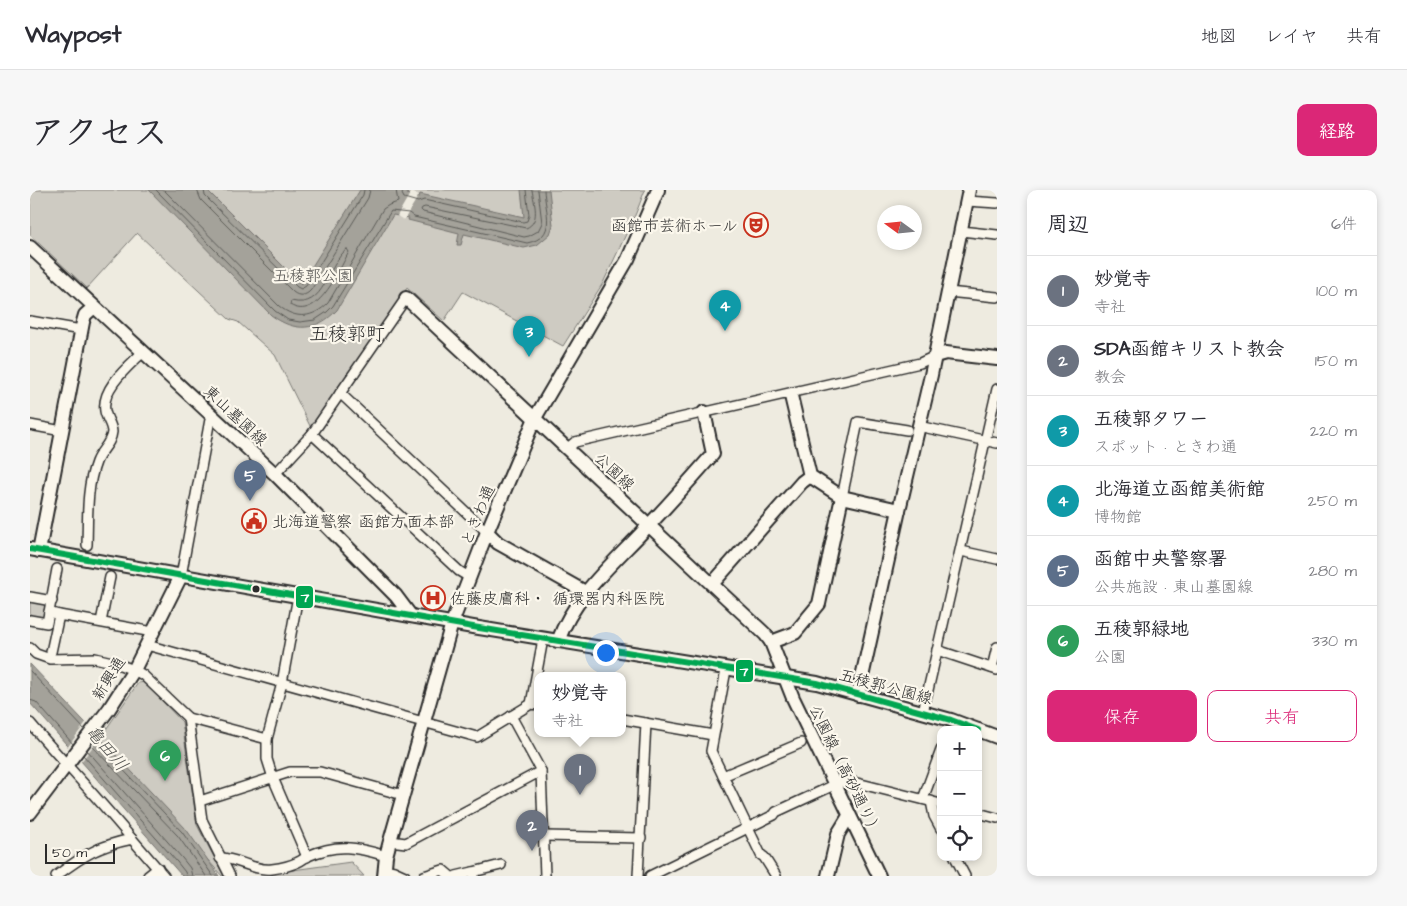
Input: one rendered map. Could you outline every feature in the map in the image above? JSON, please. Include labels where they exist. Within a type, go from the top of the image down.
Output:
[{"type":"street","name":"ときわ通","points":[[384,873],[390,841],[452,623],[487,532],[535,418],[628,259],[658,190]]},
{"type":"street","points":[[858,695],[898,510],[912,428],[935,356],[968,196],[997,203]]},
{"type":"street","points":[[961,231],[997,235]]},
{"type":"street","name":"東山墓園線","points":[[30,247],[275,474],[396,596],[411,616]]},
{"type":"street","points":[[948,292],[997,297]]},
{"type":"street","name":"公園線","points":[[406,298],[713,583],[765,634],[771,642],[785,678]]},
{"type":"street","points":[[275,474],[312,434],[406,298]]},
{"type":"street","points":[[34,550],[62,431],[81,330],[85,315],[94,307]]},
{"type":"street","points":[[30,322],[81,330]]},
{"type":"street","points":[[87,546],[88,496],[96,463],[109,442],[112,432],[105,411],[107,396],[115,379],[143,352]]},
{"type":"street","points":[[568,448],[575,442],[920,363],[946,353],[997,359]]},
{"type":"street","points":[[923,712],[997,390]]},
{"type":"street","points":[[340,393],[498,543],[585,592]]},
{"type":"street","points":[[791,396],[810,476],[842,497],[898,510]]},
{"type":"street","points":[[558,641],[564,624],[585,592],[713,454],[704,412]]},
{"type":"street","points":[[181,576],[211,414]]},
{"type":"street","points":[[771,642],[795,633],[819,604],[858,422],[912,428],[997,443]]},
{"type":"street","points":[[30,425],[62,431]]},
{"type":"street","points":[[312,434],[459,571],[469,577]]},
{"type":"street","points":[[713,583],[802,482],[810,476]]},
{"type":"street","name":"五稜郭公園線","points":[[34,550],[543,639],[726,670],[818,683],[923,712],[950,725]]},
{"type":"street","points":[[961,551],[997,560]]},
{"type":"street","points":[[47,623],[57,569]]},
{"type":"street","name":"新興通","points":[[30,814],[95,727],[134,670],[181,576]]},
{"type":"street","points":[[101,622],[110,577]]},
{"type":"street","points":[[298,596],[282,683],[267,739],[267,759],[273,778],[307,856]]},
{"type":"street","points":[[30,597],[52,601]]},
{"type":"street","points":[[49,612],[153,632]]},
{"type":"street","points":[[51,652],[59,614]]},
{"type":"street","points":[[30,620],[57,625]]},
{"type":"street","points":[[538,672],[543,639]]},
{"type":"street","points":[[147,644],[477,736],[534,705]]},
{"type":"street","points":[[938,650],[995,669],[997,647]]},
{"type":"street","points":[[30,648],[36,654],[50,659],[95,658],[134,670],[143,675],[188,718],[267,739]]},
{"type":"street","points":[[726,670],[711,751],[747,829],[761,855],[776,876]]},
{"type":"street","name":"公園線（高砂通り）","points":[[785,678],[879,876]]},
{"type":"street","points":[[511,716],[541,771],[545,876]]},
{"type":"street","points":[[188,718],[202,820],[230,876]]},
{"type":"street","points":[[626,720],[713,736]]},
{"type":"street","points":[[30,723],[68,764],[164,876]]},
{"type":"street","points":[[638,876],[646,723]]},
{"type":"street","name":"五稜郭公園線","points":[[982,731],[997,737]]},
{"type":"street","points":[[722,776],[801,742]]},
{"type":"street","points":[[937,764],[927,800],[937,822]]},
{"type":"street","points":[[390,841],[406,843],[541,771]]},
{"type":"street","points":[[200,801],[290,772],[320,772],[403,795]]},
{"type":"street","points":[[650,876],[747,829],[774,815],[776,812],[845,780],[937,803]]},
{"type":"street","points":[[982,814],[997,818]]},
{"type":"street","points":[[828,876],[838,834],[849,816]]},
{"type":"street","points":[[544,836],[641,838]]},
{"type":"street","points":[[56,876],[100,847],[132,839]]},
{"type":"street","points":[[220,858],[229,858],[256,868],[271,869],[299,862],[307,856],[344,847],[356,847],[386,856]]},
{"type":"street","points":[[957,861],[965,876]]},
{"type":"street","points":[[456,876],[473,874],[501,865]]},
{"type":"street","points":[[148,876],[158,868]]},
{"type":"street","points":[[424,876],[444,870],[450,876]]},
{"type":"street","points":[[384,873],[394,871],[405,876]]},
{"type":"green space","name":"五稜郭公園","points":[[30,190],[645,190],[603,283],[563,346],[463,292],[444,321],[407,288],[311,428],[275,355],[238,322],[229,319],[137,233],[87,288],[30,235]]},
{"type":"green space","points":[[30,600],[47,603],[43,620],[30,617]]},
{"type":"green space","points":[[144,682],[182,722],[197,825],[224,876],[100,738],[138,683]]},
{"type":"green space","points":[[351,862],[364,876],[271,876],[271,873]]},
{"type":"water","points":[[149,190],[207,190],[301,284],[360,190],[409,190],[407,194],[419,197],[420,194],[524,217],[521,190],[549,190],[553,225],[550,234],[537,245],[524,248],[464,234],[461,245],[457,245],[459,233],[393,215],[337,310],[314,326],[297,327],[280,321],[271,315]]},
{"type":"water","name":"亀田川","points":[[30,664],[186,829],[219,876],[182,876],[30,703]]},
{"type":"pier","points":[[411,192],[419,195],[404,220],[397,216]]},
{"type":"pier","points":[[87,721],[101,736],[80,763],[67,748]]},
{"type":"transit line","name":"7","points":[[30,549],[473,627],[817,683],[967,726]]},
{"type":"place","name":"函館市芸術ホール","points":[[756,225]]},
{"type":"place","name":"北海道立函館美術館","points":[[725,331]]},
{"type":"place","name":"五稜郭タワー","points":[[529,357]]},
{"type":"place","name":"函館中央警察署","points":[[250,501]]},
{"type":"place","name":"北海道警察 函館方面本部","points":[[254,521]]},
{"type":"place","name":"佐藤皮膚科・ 循環器内科医院","points":[[433,598]]},
{"type":"place","name":"五稜郭緑地","points":[[165,781]]},
{"type":"place","name":"妙覚寺","points":[[580,795]]},
{"type":"place","name":"SDA函館キリスト教会","points":[[532,851]]},
{"type":"district","name":"五稜郭町","points":[[347,333]]}]
